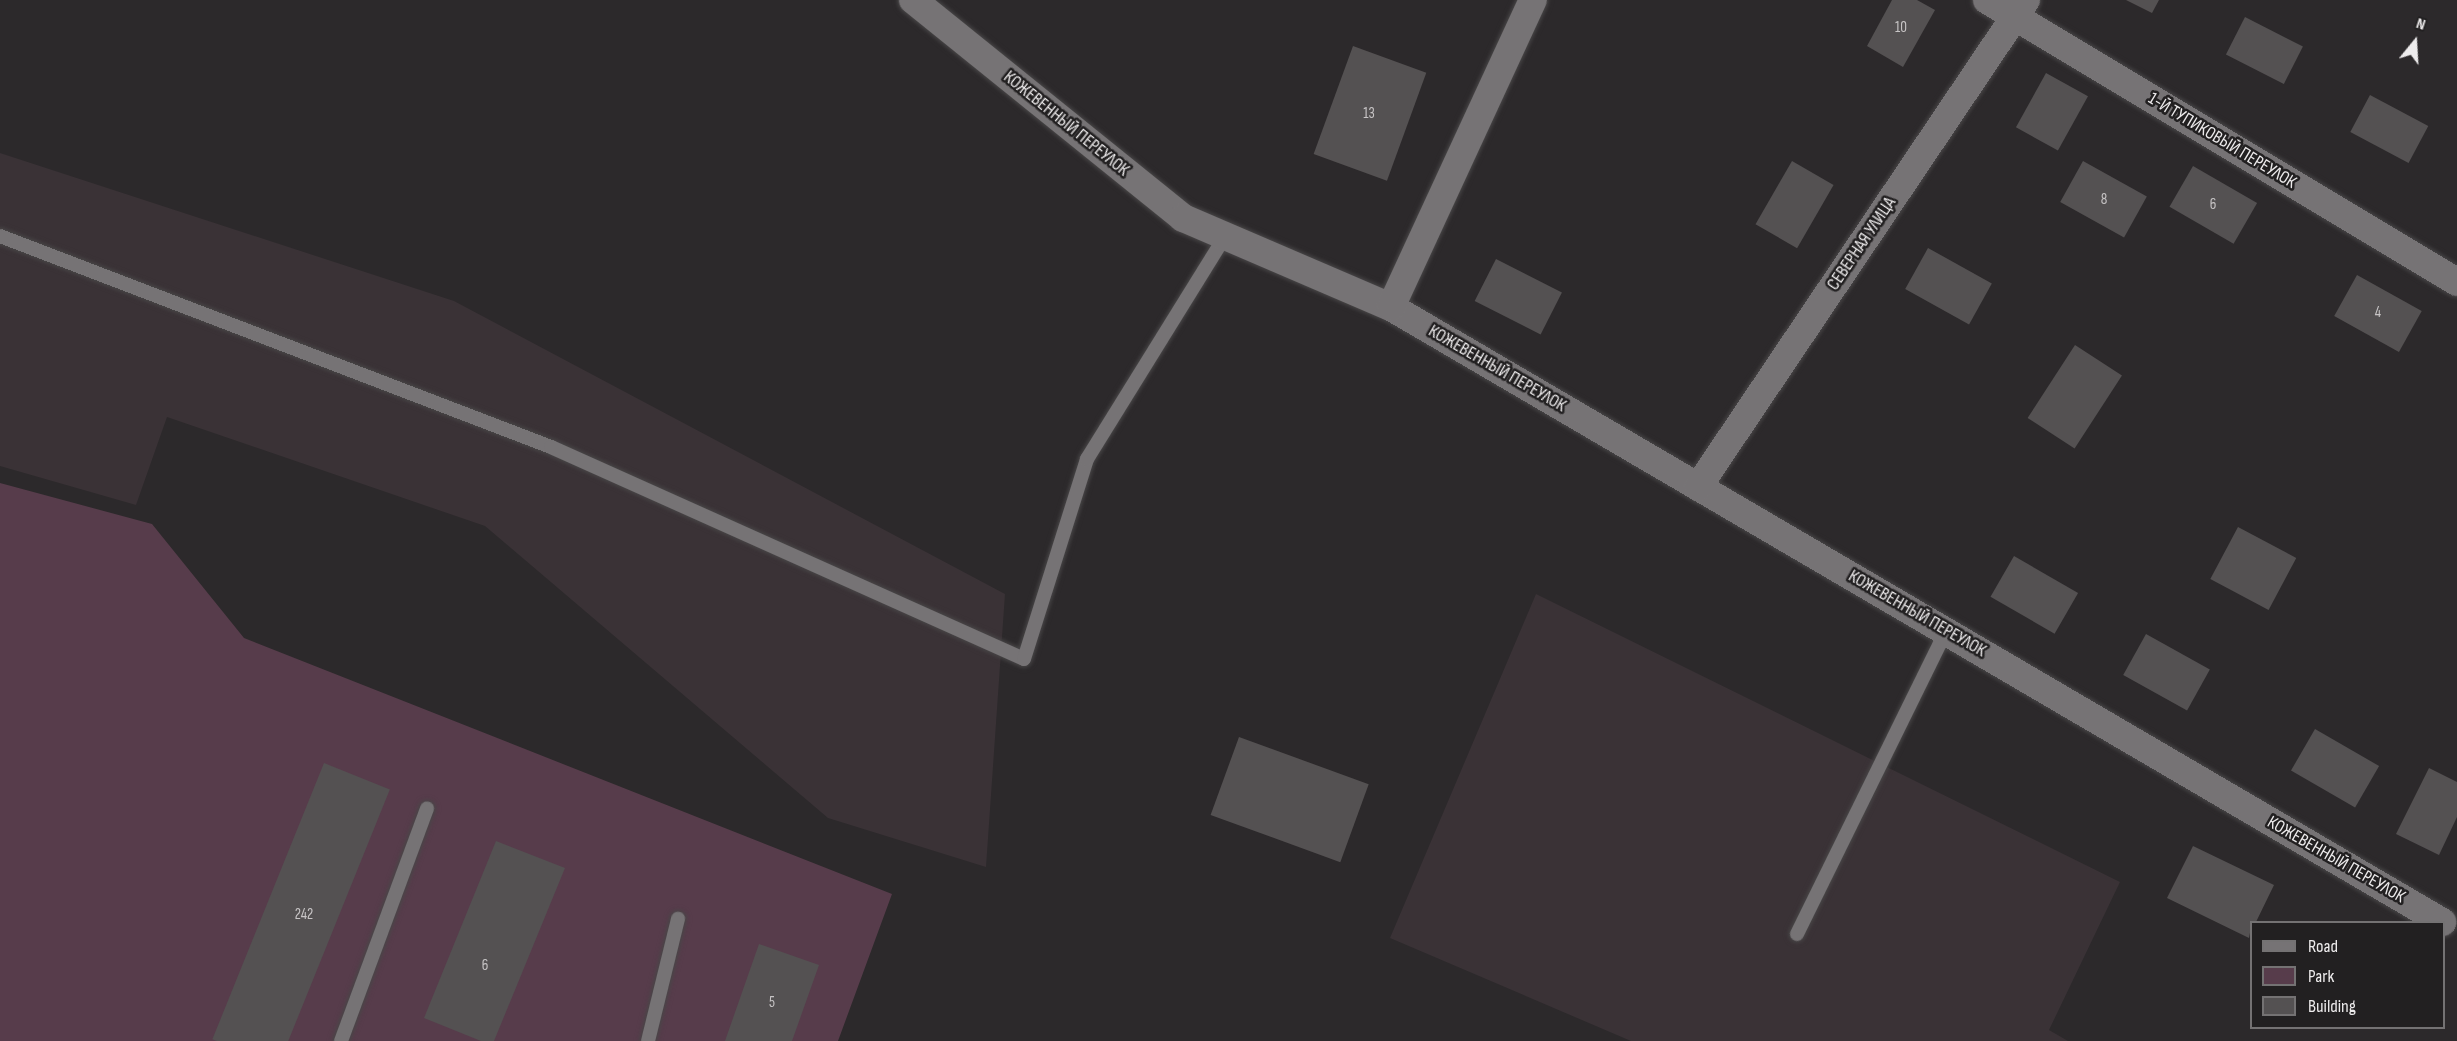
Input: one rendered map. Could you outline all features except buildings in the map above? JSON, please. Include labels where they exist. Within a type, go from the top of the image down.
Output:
[{"type":"street","name":"КОЖЕВЕННЫЙ ПЕРЕУЛОК","points":[[913,0],[1183,218],[1391,307],[2440,921]]},
{"type":"street","points":[[1391,307],[1533,0]]},
{"type":"street","name":"1-Й ТУПИКОВЫЙ ПЕРЕУЛОК","points":[[1987,0],[2021,9],[2457,282]]},
{"type":"street","name":"СЕВЕРНАЯ УЛИЦА","points":[[1698,487],[2021,9]]},
{"type":"lane","points":[[0,236],[551,447],[1024,659],[1087,459],[1225,236]]},
{"type":"lane","points":[[1797,934],[1946,631]]},
{"type":"lane","points":[[341,1041],[427,808]]},
{"type":"lane","points":[[648,1041],[678,919]]},
{"type":"shaded area","points":[[0,153],[454,301],[1005,594],[986,867],[828,818],[485,526],[167,417],[136,505],[0,466]]},
{"type":"shaded area","points":[[1536,594],[2120,882],[2049,1030],[2068,1041],[1631,1041],[1390,938]]},
{"type":"green space","points":[[0,483],[152,524],[244,638],[892,894],[838,1041],[0,1041]]}]
